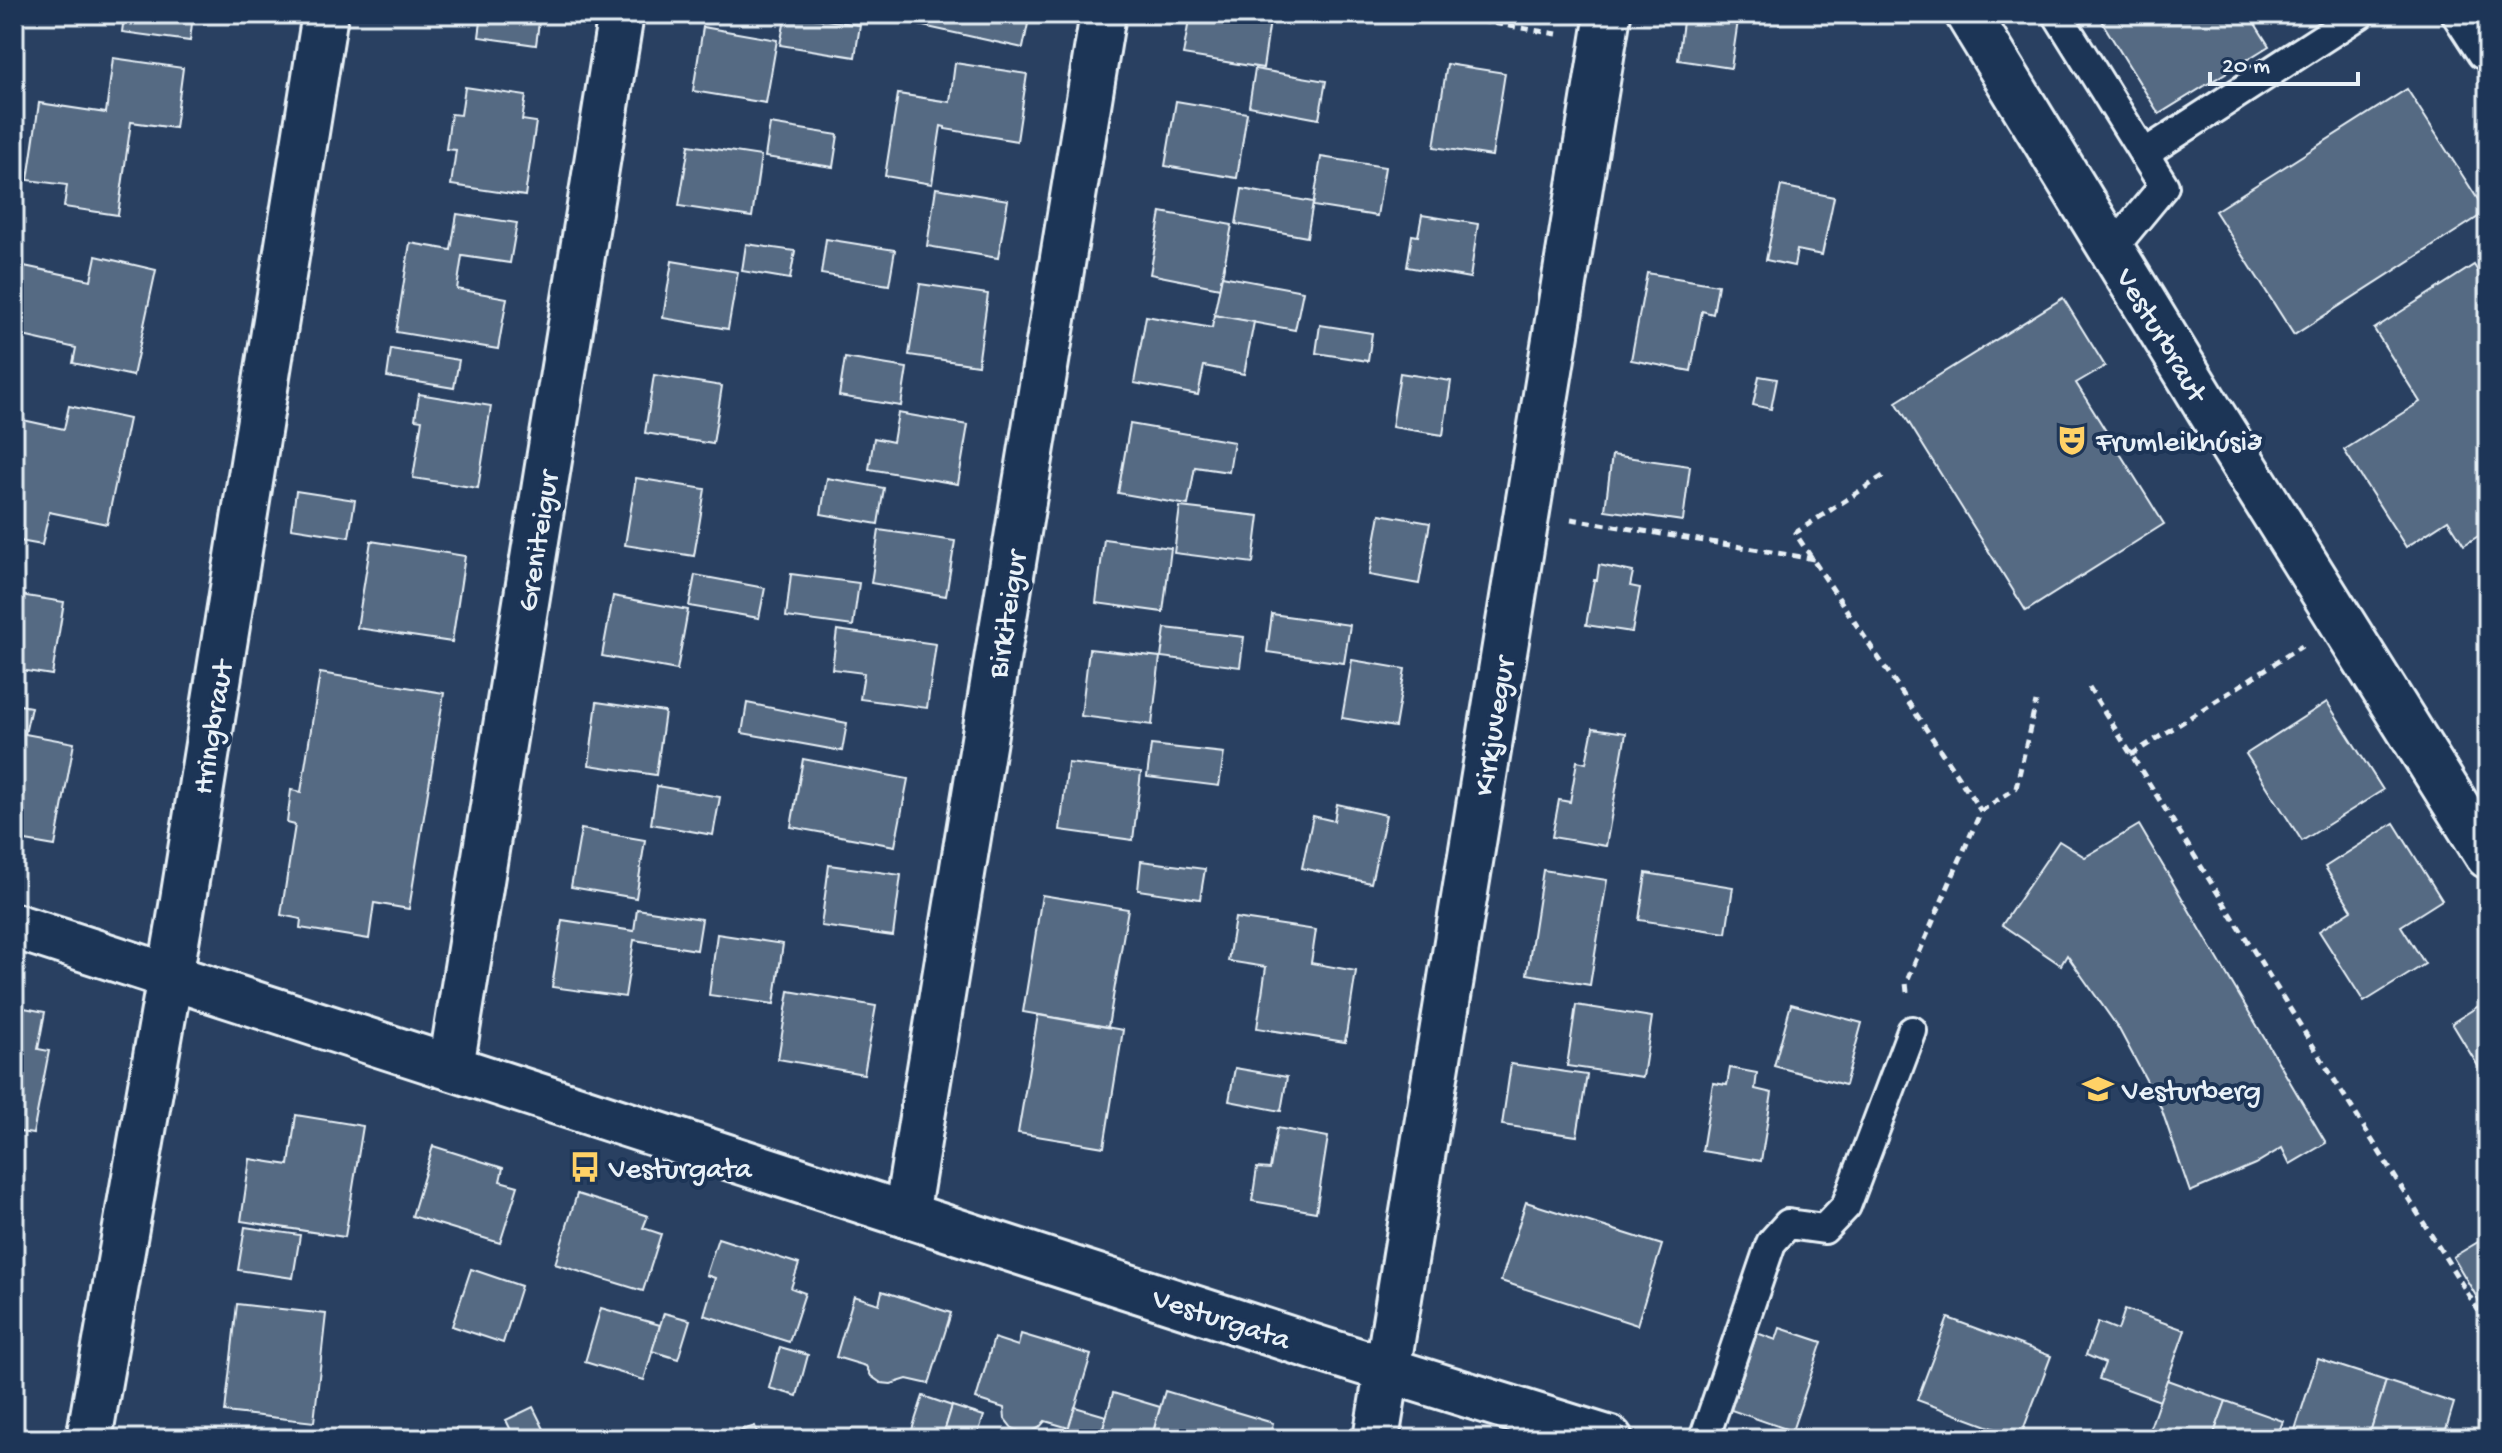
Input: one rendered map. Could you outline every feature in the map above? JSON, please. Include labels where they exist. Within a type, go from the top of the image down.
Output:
[{"type":"street","name":"Hringbraut","points":[[89,1439],[182,909],[325,14]]},
{"type":"street","name":"Greniteigur","points":[[451,1067],[621,14]]},
{"type":"street","name":"Birkiteigur","points":[[906,1215],[1103,14]]},
{"type":"street","name":"Vesturbraut","points":[[1968,14],[2220,427],[2488,856]]},
{"type":"street","name":"Kirkjuvegur","points":[[1376,1439],[1606,28]]},
{"type":"street","name":"Vesturgata","points":[[14,926],[1387,1370],[1610,1439]]},
{"type":"lane","points":[[2057,14],[2164,186],[2112,249]]},
{"type":"lane","points":[[2144,154],[2360,14]]},
{"type":"lane","points":[[2456,14],[2482,54],[2488,50]]},
{"type":"lane","points":[[1704,1439],[1771,1243],[1788,1224],[1824,1229],[1846,1206],[1912,1031]]},
{"type":"path","points":[[1439,14],[1606,28]]},
{"type":"path","points":[[1883,476],[1795,533],[1981,811]]},
{"type":"path","points":[[1527,512],[1814,559]]},
{"type":"path","points":[[2131,755],[2342,621]]},
{"type":"path","points":[[2089,687],[2488,1326]]},
{"type":"path","points":[[1912,1031],[1906,983],[1981,811],[2016,788],[2036,702]]},
{"type":"building","points":[[104,14],[193,14],[190,41],[122,32],[124,17]]},
{"type":"building","points":[[482,14],[540,14],[536,45],[479,37]]},
{"type":"building","points":[[786,14],[860,25],[855,57],[780,45]]},
{"type":"building","points":[[916,14],[1030,14],[1023,48],[914,24]]},
{"type":"building","points":[[1190,14],[1271,14],[1263,68],[1183,55]]},
{"type":"building","points":[[1684,14],[1739,14],[1731,68],[1678,60]]},
{"type":"building","points":[[2097,14],[2249,14],[2269,46],[2159,114]]},
{"type":"building","points":[[703,27],[777,40],[766,103],[693,91]]},
{"type":"building","points":[[113,58],[183,68],[175,128],[131,122],[118,215],[64,207],[67,185],[28,180],[39,103],[106,113]]},
{"type":"building","points":[[955,63],[1027,74],[1017,141],[941,126],[932,184],[885,176],[898,94],[950,102]]},
{"type":"building","points":[[1447,64],[1505,73],[1492,156],[1434,147]]},
{"type":"building","points":[[1255,69],[1326,81],[1319,119],[1249,106]]},
{"type":"building","points":[[465,87],[526,96],[522,120],[536,122],[525,196],[451,185],[456,150],[446,149],[451,114],[461,115]]},
{"type":"building","points":[[2407,89],[2486,212],[2294,335],[2215,211]]},
{"type":"building","points":[[1176,101],[1247,113],[1237,178],[1165,166]]},
{"type":"building","points":[[770,124],[838,135],[833,167],[765,157]]},
{"type":"building","points":[[689,145],[761,156],[752,217],[679,206]]},
{"type":"building","points":[[1321,157],[1385,167],[1377,216],[1313,206]]},
{"type":"building","points":[[1781,186],[1834,197],[1822,255],[1797,250],[1794,266],[1766,260]]},
{"type":"building","points":[[936,188],[1008,200],[998,258],[927,246]]},
{"type":"building","points":[[1242,189],[1313,202],[1307,237],[1236,224]]},
{"type":"building","points":[[1161,212],[1232,225],[1220,288],[1150,274]]},
{"type":"building","points":[[457,214],[517,223],[510,263],[462,256],[457,289],[507,298],[498,349],[396,332],[410,243],[451,250]]},
{"type":"building","points":[[1422,215],[1478,224],[1470,278],[1407,267],[1412,235],[1418,236]]},
{"type":"building","points":[[826,239],[895,250],[889,285],[821,274]]},
{"type":"building","points":[[746,244],[795,251],[790,279],[742,271]]},
{"type":"building","points":[[96,256],[156,270],[133,376],[73,363],[76,348],[14,334],[14,313],[24,266],[91,280]]},
{"type":"building","points":[[672,261],[738,272],[728,329],[663,318]]},
{"type":"building","points":[[2474,265],[2488,287],[2488,530],[2464,545],[2448,520],[2406,547],[2344,450],[2420,402],[2374,329]]},
{"type":"building","points":[[1647,273],[1718,285],[1713,314],[1702,311],[1691,371],[1631,360]]},
{"type":"building","points":[[1222,276],[1303,291],[1295,330],[1214,315]]},
{"type":"building","points":[[920,284],[988,294],[978,365],[909,355]]},
{"type":"building","points":[[2063,298],[2105,366],[2076,383],[2164,524],[2026,611],[1896,402]]},
{"type":"building","points":[[1214,315],[1254,322],[1244,374],[1204,366],[1198,395],[1134,383],[1146,316],[1212,328]]},
{"type":"building","points":[[1320,325],[1372,333],[1368,361],[1316,353]]},
{"type":"building","points":[[391,349],[459,360],[454,388],[387,377]]},
{"type":"building","points":[[845,358],[907,368],[901,406],[839,396]]},
{"type":"building","points":[[1400,373],[1451,381],[1443,435],[1392,427]]},
{"type":"building","points":[[654,375],[722,386],[713,444],[645,433]]},
{"type":"building","points":[[1759,376],[1777,379],[1771,409],[1753,405]]},
{"type":"building","points":[[419,394],[491,406],[478,488],[413,478],[422,420],[415,419]]},
{"type":"building","points":[[69,406],[129,419],[107,524],[49,512],[42,545],[14,540],[14,418],[64,429]]},
{"type":"building","points":[[898,413],[968,425],[958,484],[869,469],[874,438],[893,442]]},
{"type":"building","points":[[1130,424],[1234,442],[1229,472],[1195,467],[1188,505],[1118,493]]},
{"type":"building","points":[[1612,455],[1690,466],[1683,521],[1605,510]]},
{"type":"building","points":[[636,478],[705,489],[694,556],[625,545]]},
{"type":"building","points":[[827,478],[884,488],[878,524],[821,514]]},
{"type":"building","points":[[296,491],[355,500],[349,537],[291,528]]},
{"type":"building","points":[[1180,507],[1259,516],[1253,563],[1174,553]]},
{"type":"building","points":[[1380,514],[1430,523],[1419,584],[1369,575]]},
{"type":"building","points":[[879,530],[955,541],[946,596],[871,583]]},
{"type":"building","points":[[1104,539],[1171,548],[1163,612],[1096,603]]},
{"type":"building","points":[[371,541],[465,556],[452,642],[357,628]]},
{"type":"building","points":[[1599,565],[1633,572],[1630,586],[1640,588],[1632,632],[1586,625]]},
{"type":"building","points":[[791,574],[859,583],[853,626],[786,617]]},
{"type":"building","points":[[695,575],[765,588],[759,618],[689,606]]},
{"type":"building","points":[[14,594],[64,602],[52,675],[14,669]]},
{"type":"building","points":[[613,596],[688,610],[677,670],[602,656]]},
{"type":"building","points":[[1272,614],[1350,625],[1344,663],[1267,652]]},
{"type":"building","points":[[1165,628],[1244,637],[1240,667],[1161,657]]},
{"type":"building","points":[[837,630],[936,644],[927,708],[860,699],[864,673],[832,669]]},
{"type":"building","points":[[1089,649],[1160,657],[1152,725],[1081,716]]},
{"type":"building","points":[[1352,660],[1405,669],[1395,727],[1342,718]]},
{"type":"building","points":[[320,673],[444,693],[409,909],[374,903],[369,939],[300,928],[301,919],[281,915],[295,825],[287,823],[291,790],[301,792]]},
{"type":"building","points":[[597,702],[665,712],[656,775],[589,765]]},
{"type":"building","points":[[2327,702],[2383,790],[2302,841],[2246,754]]},
{"type":"building","points":[[747,703],[847,723],[842,751],[742,733]]},
{"type":"building","points":[[14,704],[31,707],[25,734],[74,743],[55,846],[14,839]]},
{"type":"building","points":[[1593,728],[1626,733],[1606,846],[1552,837],[1559,800],[1570,802],[1577,761],[1586,763]]},
{"type":"building","points":[[1151,745],[1224,753],[1219,786],[1147,777]]},
{"type":"building","points":[[803,759],[908,779],[895,846],[791,827]]},
{"type":"building","points":[[1068,763],[1141,772],[1133,840],[1060,830]]},
{"type":"building","points":[[657,786],[720,797],[713,835],[651,824]]},
{"type":"building","points":[[1337,804],[1386,815],[1371,883],[1302,868],[1313,816],[1334,821]]},
{"type":"building","points":[[2394,823],[2442,900],[2401,926],[2425,964],[2364,1002],[2319,931],[2352,910],[2325,867]]},
{"type":"building","points":[[2139,825],[2326,1143],[2290,1164],[2282,1148],[2255,1164],[2190,1192],[2161,1108],[2119,1029],[2067,955],[2061,965],[2002,925],[2059,841],[2085,857]]},
{"type":"building","points":[[581,829],[645,840],[636,898],[571,887]]},
{"type":"building","points":[[1141,861],[1205,869],[1200,899],[1138,890]]},
{"type":"building","points":[[829,865],[901,875],[893,936],[821,926]]},
{"type":"building","points":[[1543,870],[1607,880],[1590,985],[1527,974]]},
{"type":"building","points":[[1646,873],[1733,887],[1726,933],[1639,920]]},
{"type":"building","points":[[1042,895],[1128,909],[1108,1027],[1023,1012]]},
{"type":"building","points":[[637,909],[702,919],[697,950],[634,940],[625,997],[552,987],[562,920],[634,931]]},
{"type":"building","points":[[1235,918],[1316,930],[1311,963],[1356,971],[1345,1042],[1257,1028],[1266,967],[1228,961]]},
{"type":"building","points":[[717,934],[783,944],[774,1004],[709,995]]},
{"type":"building","points":[[789,991],[876,1006],[864,1074],[778,1059]]},
{"type":"building","points":[[2488,1000],[2488,1074],[2484,1076],[2452,1023]]},
{"type":"building","points":[[1791,1004],[1862,1023],[1845,1085],[1774,1066]]},
{"type":"building","points":[[1576,1005],[1652,1017],[1643,1077],[1567,1066]]},
{"type":"building","points":[[14,1006],[45,1012],[38,1049],[49,1051],[33,1134],[14,1131]]},
{"type":"building","points":[[1038,1015],[1123,1030],[1104,1147],[1018,1133]]},
{"type":"building","points":[[1511,1064],[1587,1075],[1577,1136],[1502,1125]]},
{"type":"building","points":[[1235,1068],[1287,1077],[1281,1111],[1229,1101]]},
{"type":"building","points":[[1730,1068],[1757,1073],[1755,1089],[1772,1093],[1761,1161],[1702,1151],[1713,1083],[1727,1085]]},
{"type":"building","points":[[296,1115],[363,1126],[345,1237],[241,1221],[250,1159],[289,1165]]},
{"type":"building","points":[[1277,1128],[1328,1137],[1316,1212],[1252,1201],[1257,1168],[1270,1169]]},
{"type":"building","points":[[433,1146],[503,1168],[500,1181],[518,1186],[500,1243],[412,1216]]},
{"type":"building","points":[[577,1194],[648,1216],[643,1228],[661,1234],[643,1291],[555,1264]]},
{"type":"building","points":[[1526,1202],[1662,1245],[1637,1325],[1501,1281]]},
{"type":"building","points":[[245,1227],[300,1235],[293,1278],[238,1270]]},
{"type":"building","points":[[14,1231],[21,1232],[14,1279]]},
{"type":"building","points":[[2488,1236],[2488,1316],[2453,1257]]},
{"type":"building","points":[[718,1238],[799,1264],[791,1288],[805,1293],[789,1342],[704,1315],[715,1278],[706,1275]]},
{"type":"building","points":[[471,1269],[521,1286],[503,1343],[452,1326]]},
{"type":"building","points":[[882,1291],[951,1313],[929,1384],[907,1379],[891,1384],[881,1383],[871,1376],[866,1366],[836,1357],[854,1296],[879,1304]]},
{"type":"building","points":[[237,1304],[326,1314],[314,1422],[225,1412]]},
{"type":"building","points":[[601,1308],[660,1325],[644,1380],[585,1362]]},
{"type":"building","points":[[2125,1309],[2185,1330],[2160,1401],[2099,1379],[2105,1363],[2086,1355],[2098,1322],[2118,1330]]},
{"type":"building","points":[[664,1313],[690,1320],[678,1359],[652,1351]]},
{"type":"building","points":[[1948,1318],[2051,1356],[2020,1438],[1917,1400]]},
{"type":"building","points":[[1780,1328],[1822,1342],[1792,1431],[1731,1410],[1757,1333],[1776,1340]]},
{"type":"building","points":[[1021,1334],[1091,1355],[1069,1428],[1045,1421],[1031,1432],[1021,1432],[1012,1428],[1005,1419],[1004,1408],[976,1399],[994,1338],[1018,1346]]},
{"type":"building","points":[[780,1347],[808,1355],[797,1396],[769,1388]]},
{"type":"building","points":[[2318,1359],[2386,1381],[2368,1439],[2311,1439],[2294,1433]]},
{"type":"building","points":[[2167,1380],[2226,1401],[2212,1439],[2146,1439]]},
{"type":"building","points":[[2386,1381],[2454,1403],[2443,1439],[2368,1439]]},
{"type":"building","points":[[1165,1391],[1273,1423],[1269,1439],[1151,1439]]},
{"type":"building","points":[[1113,1393],[1160,1407],[1151,1439],[1100,1439]]},
{"type":"building","points":[[923,1396],[952,1406],[942,1439],[909,1439]]},
{"type":"building","points":[[2226,1401],[2283,1421],[2276,1439],[2212,1439]]},
{"type":"building","points":[[952,1406],[984,1416],[976,1439],[942,1439]]},
{"type":"building","points":[[533,1407],[549,1439],[515,1439],[506,1420]]},
{"type":"building","points":[[1075,1407],[1106,1416],[1100,1439],[1065,1439]]},
{"type":"building","points":[[755,1426],[759,1439],[716,1439]]},
{"type":"place","name":"Frumleikhúsið","points":[[2072,440]]},
{"type":"place","name":"Vesturberg","points":[[2098,1089]]},
{"type":"place","name":"Vesturgata","points":[[585,1167]]}]
